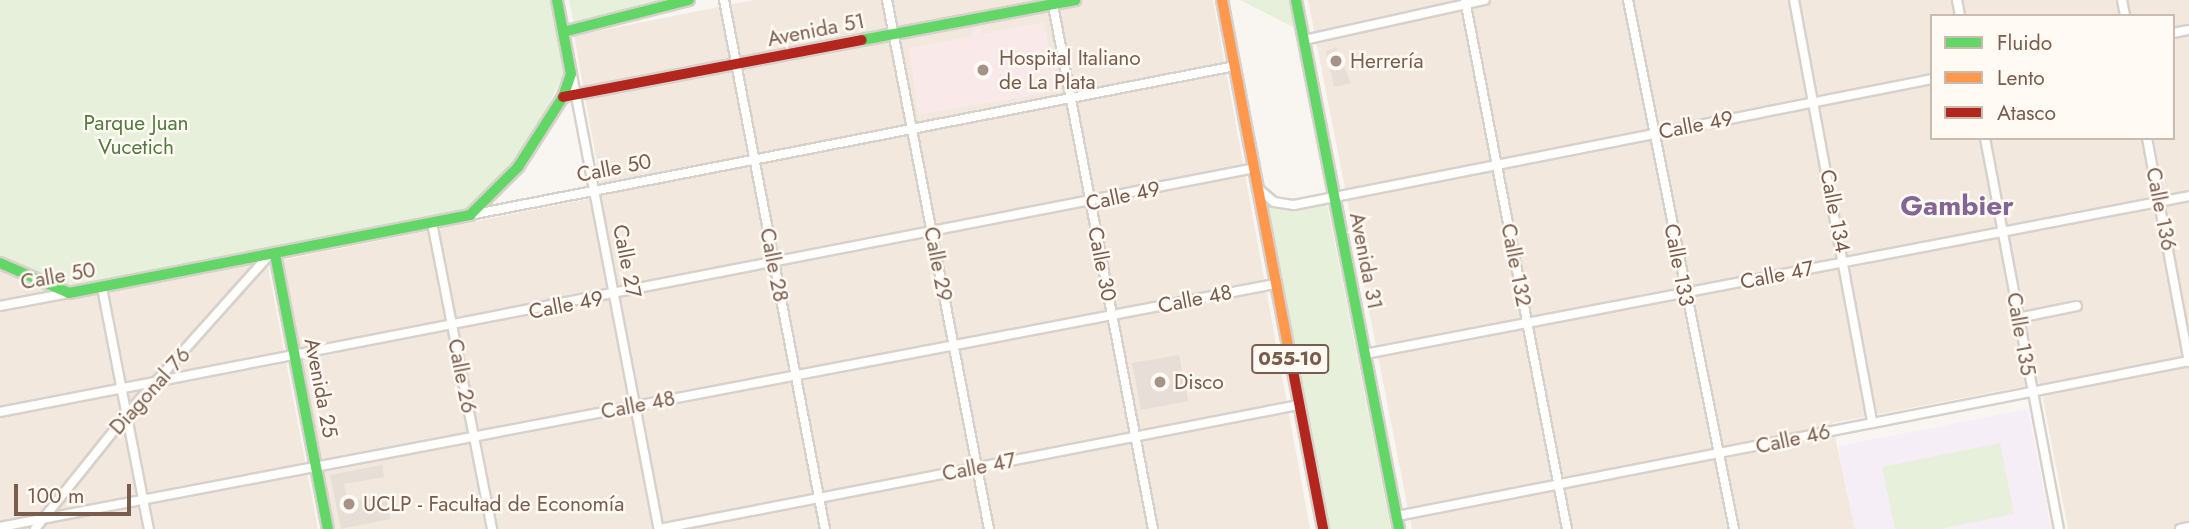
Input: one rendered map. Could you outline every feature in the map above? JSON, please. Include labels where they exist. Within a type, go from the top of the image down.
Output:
[{"type":"main road","name":"Calle 27","points":[[557,0],[572,77]]},
{"type":"main road","points":[[563,32],[689,0]]},
{"type":"main road","name":"Avenida 51","points":[[563,97],[894,35],[1052,2],[1075,0]]},
{"type":"main road","name":"055-10","points":[[1222,0],[1323,529]]},
{"type":"main road","name":"Avenida 31","points":[[1296,0],[1399,529]]},
{"type":"main road","points":[[470,215],[518,167],[563,97],[572,77],[592,91]]},
{"type":"main road","name":"Calle 50","points":[[69,293],[470,215]]},
{"type":"main road","name":"Avenida 25","points":[[272,255],[313,467],[322,529]]},
{"type":"main road","points":[[0,263],[69,293]]},
{"type":"main road","name":"Avenida 25","points":[[313,467],[328,529]]},
{"type":"street","name":"Calle 28","points":[[724,0],[825,529]]},
{"type":"street","name":"Calle 29","points":[[887,0],[989,529]]},
{"type":"street","points":[[1304,40],[1465,2],[1485,0]]},
{"type":"street","name":"Calle 133","points":[[1628,0],[1734,529]]},
{"type":"street","name":"Calle 134","points":[[1794,0],[1872,422]]},
{"type":"street","name":"Calle 30","points":[[1052,2],[1068,99],[1091,204],[1153,529]]},
{"type":"street","name":"Calle 132","points":[[1465,2],[1567,529]]},
{"type":"street","name":"Calle 50","points":[[470,215],[1235,66]]},
{"type":"street","name":"Calle 27","points":[[572,77],[659,529]]},
{"type":"street","name":"Calle 49","points":[[1258,188],[1275,202],[1294,205],[1930,79]]},
{"type":"street","name":"Calle 135","points":[[1984,140],[2059,529]]},
{"type":"street","name":"Calle 136","points":[[2147,140],[2189,362]]},
{"type":"street","name":"Calle 49","points":[[0,412],[1091,204],[1255,168]]},
{"type":"street","name":"Calle 47","points":[[1365,354],[2189,196]]},
{"type":"street","name":"Calle 26","points":[[432,223],[492,529]]},
{"type":"street","name":"Diagonal 76","points":[[35,529],[127,414],[160,382],[272,255]]},
{"type":"street","name":"Calle 48","points":[[0,527],[1275,284]]},
{"type":"street","points":[[102,288],[149,529]]},
{"type":"street","name":"Calle 50","points":[[0,306],[69,293]]},
{"type":"street","points":[[2018,318],[2077,306]]},
{"type":"street","name":"Calle 46","points":[[1397,516],[2189,362]]},
{"type":"street","name":"Calle 47","points":[[659,529],[1299,405]]},
{"type":"street","points":[[2180,529],[2189,527]]},
{"type":"shaded area","points":[[753,0],[1213,0],[1310,529],[330,529],[278,261],[603,196],[574,36]]},
{"type":"shaded area","points":[[1308,0],[2189,0],[2189,529],[2068,529],[2040,383],[1832,423],[1855,529],[1412,529]]},
{"type":"shaded area","name":"Hospital Italiano de La Plata","points":[[1044,22],[1057,91],[918,115],[909,48],[973,36],[973,29],[981,28],[982,34]]},
{"type":"shaded area","points":[[254,261],[256,267],[267,262],[318,529],[0,529],[0,268],[68,297]]},
{"type":"shaded area","points":[[2028,409],[2051,529],[1855,529],[1838,446]]},
{"type":"green space","name":"Parque Juan Vucetich","points":[[0,0],[552,0],[566,69],[526,151],[467,212],[65,287],[0,258]]},
{"type":"green space","points":[[569,0],[660,0],[642,3],[630,14],[574,24]]},
{"type":"green space","points":[[1240,0],[1289,0],[1295,28]]},
{"type":"green space","points":[[1264,203],[1284,210],[1327,204],[1391,529],[1327,529]]},
{"type":"green space","points":[[2000,443],[2014,514],[1940,529],[1895,529],[1882,467]]},
{"type":"building","points":[[1336,47],[1351,83],[1334,87],[1326,51]]},
{"type":"building","name":"Disco","points":[[1179,355],[1188,401],[1141,410],[1132,363]]},
{"type":"building","points":[[382,465],[384,477],[344,484],[348,502],[386,495],[390,519],[341,529],[330,475]]},
{"type":"traffic: fast","points":[[0,263],[69,293],[470,215],[518,167],[563,97],[571,74],[557,0]]},
{"type":"traffic: fast","points":[[563,32],[689,0]]},
{"type":"traffic: fast","points":[[862,40],[1075,0]]},
{"type":"traffic: fast","points":[[1296,0],[1399,529]]},
{"type":"traffic: fast","points":[[275,254],[328,529]]},
{"type":"traffic: slow","points":[[1222,0],[1293,371]]},
{"type":"traffic: jam","points":[[563,97],[862,40]]},
{"type":"traffic: jam","points":[[1293,371],[1323,529]]},
{"type":"place","name":"Herrería","points":[[1336,61]]},
{"type":"place","name":"Hospital Italiano de La Plata","points":[[983,70]]},
{"type":"place","name":"Disco","points":[[1160,382]]},
{"type":"place","name":"UCLP - Facultad de Economía","points":[[349,504]]},
{"type":"district","name":"Gambier","points":[[1957,206]]}]
